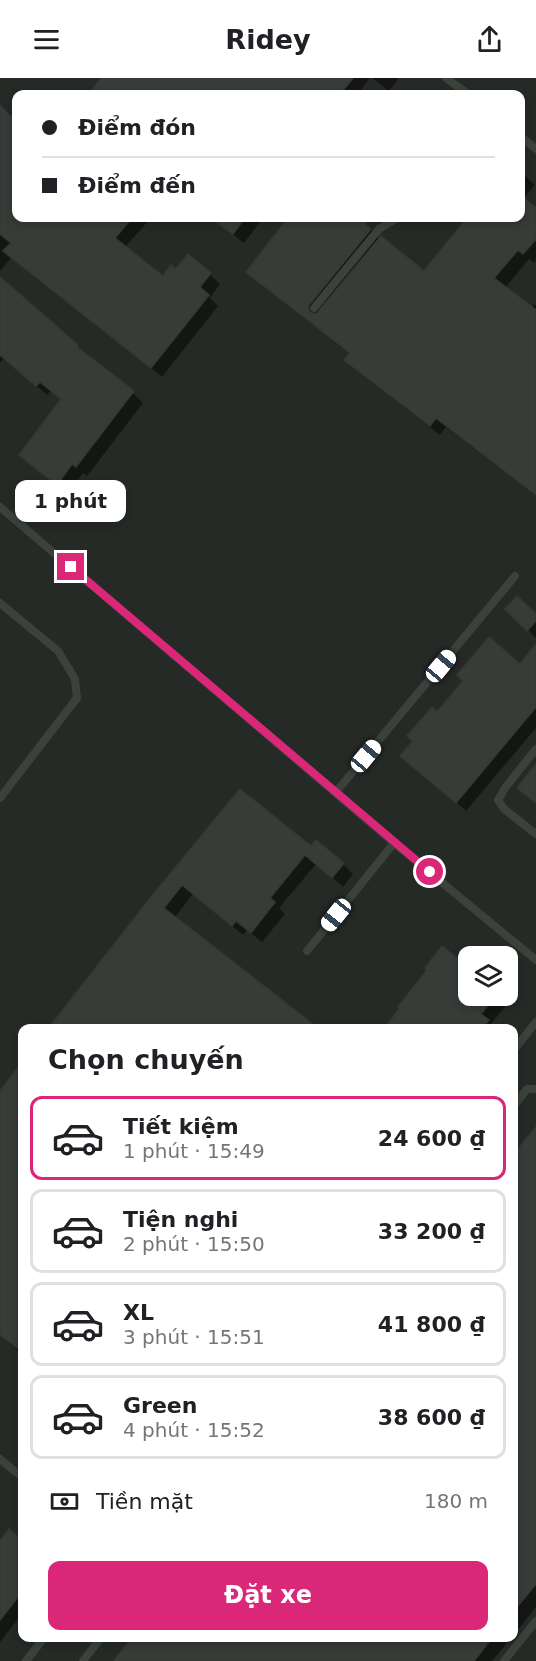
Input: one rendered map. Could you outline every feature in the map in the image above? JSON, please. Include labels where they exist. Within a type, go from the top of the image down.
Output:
[{"type":"lane","points":[[446,78],[462,90]]},
{"type":"lane","points":[[314,308],[379,229],[391,222]]},
{"type":"lane","points":[[0,507],[394,843],[536,960]]},
{"type":"lane","points":[[336,792],[515,576]]},
{"type":"lane","points":[[0,603],[58,651],[75,679],[77,698],[0,798]]},
{"type":"lane","points":[[536,749],[498,800],[504,809],[536,834]]},
{"type":"lane","points":[[307,951],[394,843]]},
{"type":"lane","points":[[518,1045],[536,1022]]},
{"type":"lane","points":[[518,1101],[527,1089],[536,1089]]},
{"type":"lane","points":[[0,1459],[18,1474]]},
{"type":"lane","points":[[504,1661],[536,1621]]},
{"type":"lane","points":[[26,1661],[41,1642]]},
{"type":"lane","points":[[83,1661],[98,1642]]},
{"type":"shaded area","points":[[0,78],[536,78],[536,1661],[0,1661]]},
{"type":"building","points":[[101,78],[353,78],[343,90],[92,90]]},
{"type":"building","points":[[0,105],[12,117],[12,222],[129,222],[115,238],[163,276],[171,265],[176,269],[188,254],[211,273],[200,287],[209,295],[151,368],[3,251],[11,243],[0,234]]},
{"type":"building","points":[[525,199],[536,208],[536,239],[523,254],[518,250],[494,278],[536,310],[536,495],[436,418],[430,426],[344,360],[350,353],[246,272],[285,222],[367,222],[365,224],[371,229],[309,305],[310,312],[316,314],[381,236],[424,271],[464,222],[525,222]]},
{"type":"building","points":[[216,222],[242,222],[233,234]]},
{"type":"building","points":[[0,277],[78,345],[77,347],[134,391],[76,467],[72,464],[57,485],[19,455],[61,399],[40,382],[36,386],[0,355]]},
{"type":"building","points":[[517,596],[536,614],[536,621],[527,631],[505,609]]},
{"type":"building","points":[[489,637],[520,664],[536,644],[536,707],[456,803],[400,756],[413,741],[407,736],[432,707],[437,712],[463,681],[457,675]]},
{"type":"building","points":[[536,764],[536,803],[517,788]]},
{"type":"building","points":[[240,789],[311,846],[316,840],[344,863],[332,878],[305,855],[270,898],[275,902],[251,933],[236,921],[232,926],[182,885],[164,908],[313,1024],[52,1024],[151,897]]},
{"type":"building","points":[[442,946],[458,959],[458,1006],[487,1006],[481,1014],[489,1020],[485,1024],[388,1024],[427,970],[425,968]]},
{"type":"building","points":[[18,1067],[17,1348],[0,1335],[0,1091]]},
{"type":"building","points":[[536,1127],[536,1584],[518,1606],[518,1149]]},
{"type":"building","points":[[9,1529],[18,1537],[18,1597],[0,1620],[0,1541]]},
{"type":"building","points":[[129,1642],[489,1642],[474,1661],[114,1661]]},
{"type":"route","points":[[71,567],[430,872]]}]
